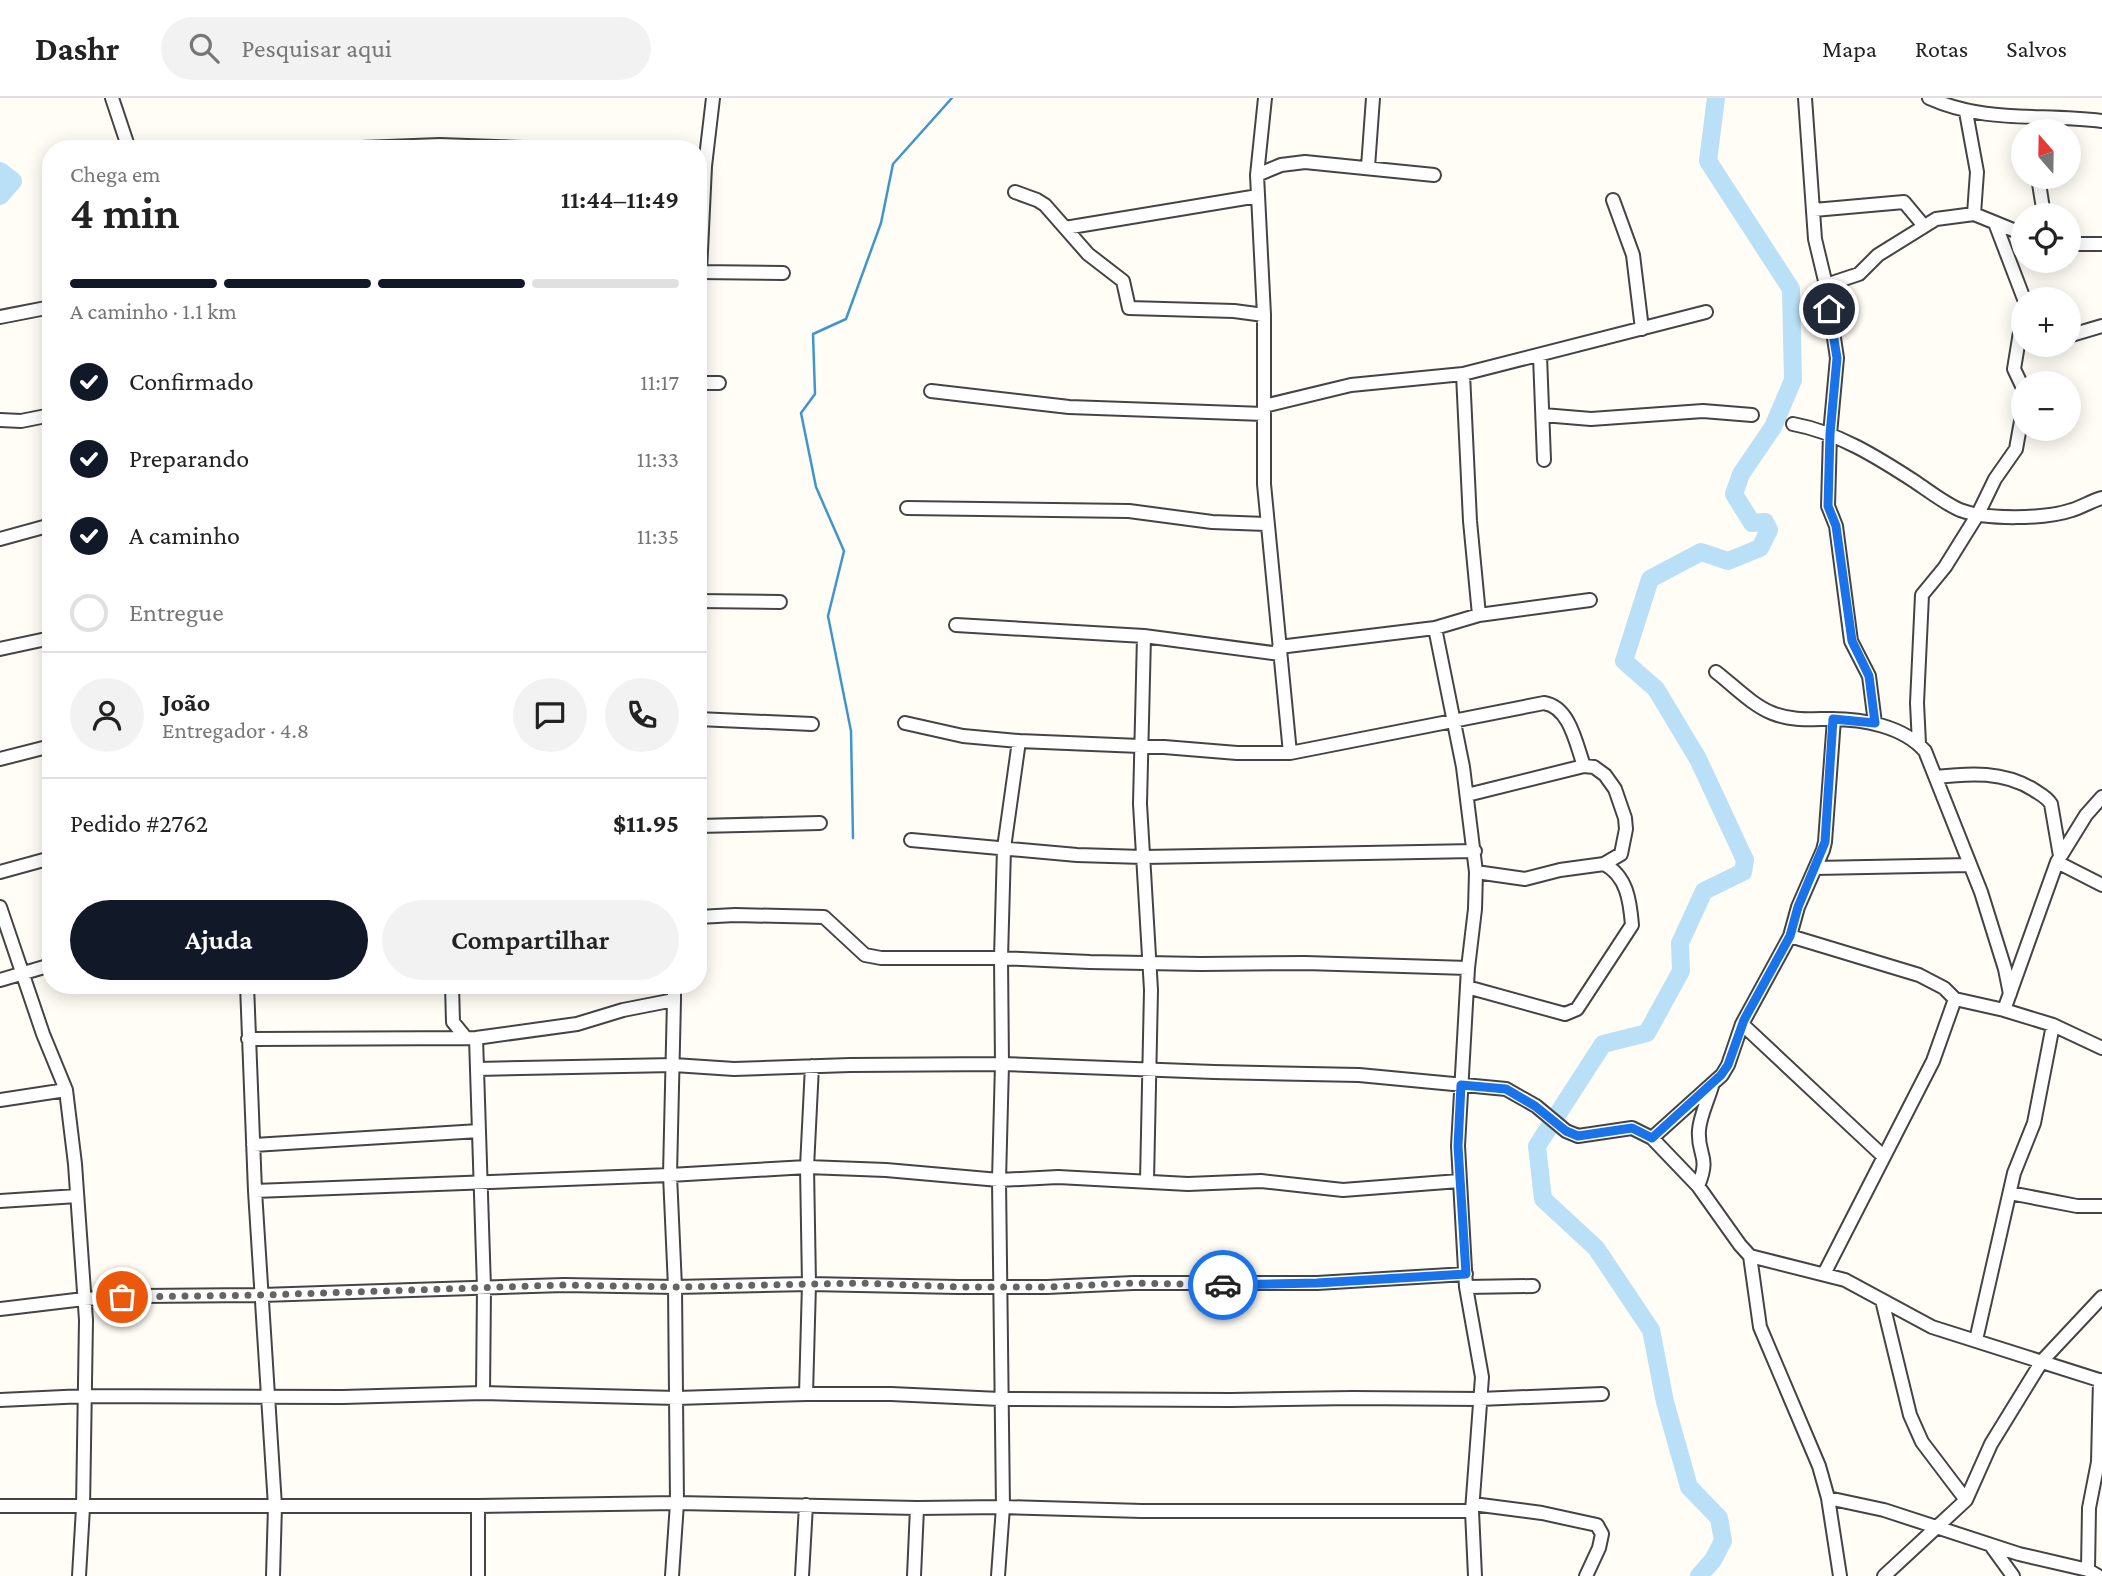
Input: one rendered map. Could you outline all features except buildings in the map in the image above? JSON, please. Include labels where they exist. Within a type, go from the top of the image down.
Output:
[{"type":"street","points":[[112,98],[126,140]]},
{"type":"street","points":[[706,140],[713,98]]},
{"type":"street","points":[[1265,98],[1257,175],[1264,315],[1266,524],[1290,753]]},
{"type":"street","points":[[1368,167],[1373,98]]},
{"type":"street","points":[[1805,98],[1815,239],[1826,285],[1837,358],[1830,434],[1828,506],[1836,526],[1852,641],[1869,676],[1875,723]]},
{"type":"street","points":[[1929,98],[1966,112],[2011,120]]},
{"type":"street","points":[[1966,112],[1977,172],[1974,214]]},
{"type":"street","points":[[2081,122],[2102,121]]},
{"type":"street","points":[[1257,175],[1292,163],[1368,167],[1434,175]]},
{"type":"street","points":[[1016,192],[1045,205],[1088,254],[1123,281],[1129,308],[1234,311],[1264,315]]},
{"type":"street","points":[[1065,229],[1258,196]]},
{"type":"street","points":[[1613,200],[1633,255],[1642,329]]},
{"type":"street","points":[[1814,210],[1900,201],[1906,204],[1924,226]]},
{"type":"street","points":[[1826,285],[1859,274],[1878,255],[1936,219],[1974,214],[2011,229]]},
{"type":"street","points":[[1996,223],[2020,287]]},
{"type":"street","points":[[2081,244],[2102,244]]},
{"type":"street","points":[[707,272],[783,273]]},
{"type":"street","points":[[0,317],[42,309]]},
{"type":"street","points":[[930,391],[1069,407],[1264,410],[1351,385],[1463,374],[1706,312]]},
{"type":"street","points":[[2081,332],[2102,326]]},
{"type":"street","points":[[1540,356],[1544,460]]},
{"type":"street","points":[[1463,374],[1470,521],[1479,615]]},
{"type":"street","points":[[707,383],[719,383]]},
{"type":"street","points":[[1543,415],[1591,419],[1703,411],[1752,415]]},
{"type":"street","points":[[0,420],[22,421],[42,417]]},
{"type":"street","points":[[1793,424],[1830,434],[1898,470],[1960,510],[1978,514],[2045,515],[2070,511],[2102,498]]},
{"type":"street","points":[[1919,744],[1917,703],[1922,595],[1945,567],[1978,514],[1995,479],[2016,449],[2017,441]]},
{"type":"street","points":[[907,508],[1129,511],[1212,523],[1266,524]]},
{"type":"street","points":[[0,539],[42,527]]},
{"type":"street","points":[[956,625],[1144,636],[1279,651],[1435,628],[1479,615],[1590,600]]},
{"type":"street","points":[[707,601],[780,601]]},
{"type":"street","points":[[1435,628],[1467,795],[1476,872],[1458,1146],[1466,1281],[1482,1377],[1473,1508],[1475,1576]]},
{"type":"street","points":[[1144,636],[1140,747],[1151,990],[1147,1181]]},
{"type":"street","points":[[0,649],[42,640]]},
{"type":"street","points":[[1716,672],[1772,713],[1806,719],[1875,723],[1919,744],[1936,776],[1997,939],[2010,994]]},
{"type":"street","points":[[905,723],[963,736],[1019,741],[1164,747],[1249,754],[1290,753],[1544,703],[1552,704],[1563,711],[1584,766]]},
{"type":"street","points":[[707,719],[812,724]]},
{"type":"street","points":[[1652,1138],[1712,1086],[1728,1065],[1742,1024],[1790,936],[1798,907],[1825,842],[1833,719]]},
{"type":"street","points":[[998,1576],[1003,1507],[999,1180],[1001,958],[1004,848],[1019,741]]},
{"type":"street","points":[[0,759],[42,748]]},
{"type":"street","points":[[1467,795],[1584,766],[1594,767],[1611,782],[1625,818],[1623,849],[1604,864],[1560,870],[1525,879],[1476,872]]},
{"type":"street","points":[[1936,776],[1967,773],[2001,776],[2023,783],[2051,804],[2059,859]]},
{"type":"street","points":[[2004,1010],[2059,859],[2086,815],[2102,797]]},
{"type":"street","points":[[707,826],[820,822]]},
{"type":"street","points":[[911,840],[1077,855],[1143,857],[1475,851]]},
{"type":"street","points":[[2059,859],[2102,885]]},
{"type":"street","points":[[0,872],[42,860]]},
{"type":"street","points":[[1467,987],[1565,1014],[1577,1009],[1632,925],[1625,886],[1616,870],[1604,864]]},
{"type":"street","points":[[1815,868],[1970,865]]},
{"type":"street","points":[[0,906],[43,1034],[66,1090],[84,1299],[83,1507],[79,1576]]},
{"type":"street","points":[[707,917],[824,917],[864,956],[881,958],[1305,963],[1468,968]]},
{"type":"street","points":[[1790,936],[1919,975],[1944,988],[1955,999],[2053,1025],[2102,1048]]},
{"type":"street","points":[[0,980],[42,968]]},
{"type":"street","points":[[247,994],[255,1191],[275,1506],[273,1576]]},
{"type":"street","points":[[439,1039],[453,1022],[452,994]]},
{"type":"street","points":[[672,1576],[677,1503],[676,1287],[670,1175],[674,994]]},
{"type":"street","points":[[1824,1274],[1933,1061],[1955,999]]},
{"type":"street","points":[[248,1039],[471,1038],[577,1024],[623,1010],[674,1000]]},
{"type":"street","points":[[453,1022],[471,1038],[477,1069],[484,1289],[483,1393]]},
{"type":"street","points":[[1742,1024],[1883,1156]]},
{"type":"street","points":[[1976,1340],[2014,1173],[2034,1123],[2053,1025]]},
{"type":"street","points":[[477,1069],[674,1065],[734,1069],[1002,1064],[1359,1075],[1506,1089],[1535,1106],[1566,1131],[1578,1136],[1632,1128],[1652,1138],[1698,1186],[1750,1256],[1760,1327],[1819,1466],[1828,1498],[1840,1576]]},
{"type":"street","points":[[806,1394],[807,1167],[812,1066]]},
{"type":"street","points":[[1698,1186],[1705,1166],[1699,1126],[1712,1086]]},
{"type":"street","points":[[0,1100],[66,1090]]},
{"type":"street","points":[[253,1145],[479,1131]]},
{"type":"street","points":[[255,1191],[807,1167],[887,1170],[999,1180],[1058,1177],[1188,1184],[1261,1181],[1343,1190],[1459,1181]]},
{"type":"street","points":[[2010,1193],[2077,1206],[2102,1206]]},
{"type":"street","points":[[0,1201],[77,1196]]},
{"type":"street","points":[[1750,1256],[1845,1280],[1932,1327],[2101,1381],[2098,1462],[2089,1508],[2093,1573],[1992,1547],[1884,1510],[1828,1498]]},
{"type":"street","points":[[0,1309],[84,1299],[141,1296],[262,1295],[564,1285],[1001,1286],[1466,1281],[1533,1286]]},
{"type":"street","points":[[1884,1576],[1966,1500],[1991,1444],[2042,1362],[2102,1297]]},
{"type":"street","points":[[1882,1300],[1910,1415],[1922,1442],[1966,1500]]},
{"type":"street","points":[[0,1399],[85,1396],[268,1398],[483,1393],[677,1398],[891,1394],[1000,1399],[1480,1399],[1602,1394]]},
{"type":"street","points":[[0,1506],[478,1506],[677,1503],[1142,1511],[1473,1508],[1542,1513],[1597,1525],[1602,1534],[1599,1548],[1586,1576]]},
{"type":"street","points":[[802,1576],[806,1505]]},
{"type":"street","points":[[478,1506],[478,1576]]},
{"type":"street","points":[[914,1576],[917,1508]]},
{"type":"street","points":[[1992,1547],[2013,1576]]},
{"type":"waterway","points":[[853,838],[851,731],[828,616],[844,551],[816,487],[801,413],[815,394],[813,334],[846,319],[881,223],[893,164],[952,98]]},
{"type":"waterway","points":[[1699,1576],[1713,1560],[1723,1541],[1719,1518],[1689,1487],[1665,1402],[1651,1330],[1596,1248],[1543,1199],[1537,1146],[1603,1044],[1647,1033],[1681,971],[1680,943],[1704,891],[1743,872],[1745,860],[1698,759],[1656,689],[1624,661],[1650,579],[1701,552],[1728,561],[1760,548],[1769,530],[1765,522],[1752,523],[1734,494],[1741,474],[1773,427],[1793,380],[1791,289],[1708,161],[1716,98]]},
{"type":"waterway","points":[[0,171],[13,181],[0,196]]},
{"type":"way so far","points":[[122,1297],[564,1285],[1223,1285]]},
{"type":"route","points":[[1223,1285],[1317,1283],[1466,1274],[1458,1146],[1461,1085],[1506,1089],[1535,1106],[1566,1131],[1578,1136],[1632,1128],[1652,1138],[1712,1086],[1728,1065],[1744,1020],[1790,936],[1798,907],[1825,842],[1833,719],[1875,723],[1869,676],[1852,641],[1836,526],[1828,506],[1830,434],[1837,358],[1829,309]]}]
